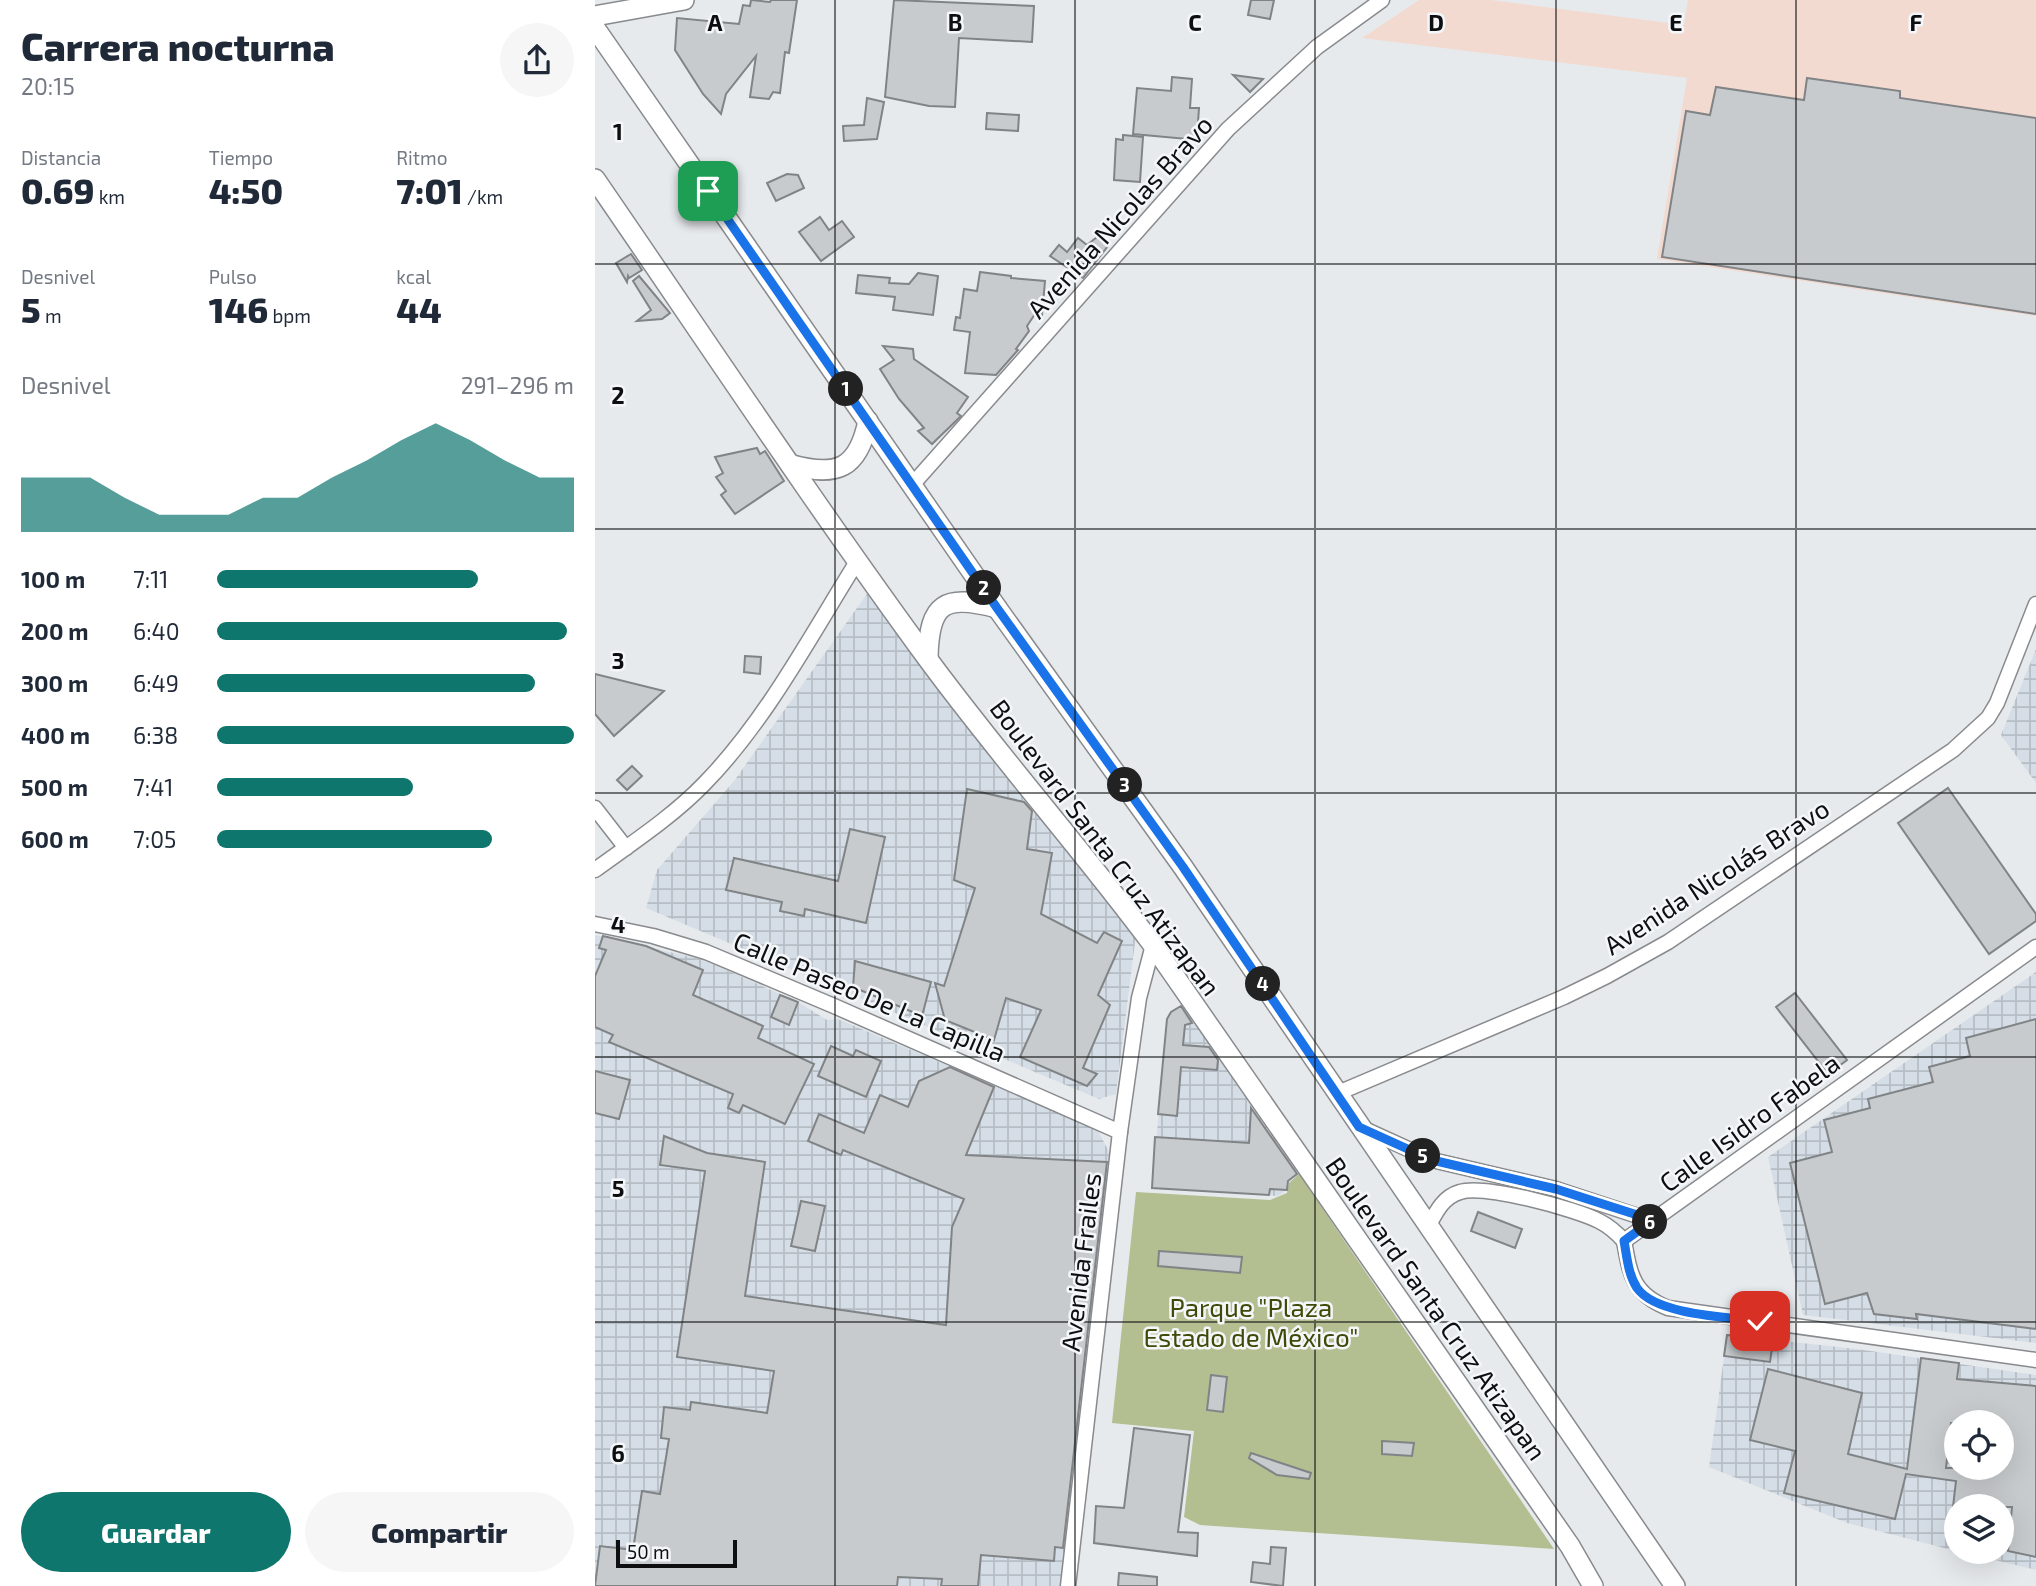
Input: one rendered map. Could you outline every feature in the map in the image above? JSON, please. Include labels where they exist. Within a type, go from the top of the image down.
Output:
[{"type":"main road","points":[[595,16],[676,1]]},
{"type":"main road","points":[[595,29],[868,421],[858,453],[848,464],[835,470],[822,471],[792,465]]},
{"type":"main road","name":"Boulevard Santa Cruz Atizapan","points":[[595,179],[927,658],[1034,795],[1100,873],[1153,945],[1570,1546],[1593,1586]]},
{"type":"main road","name":"Boulevard Santa Cruz Atizapan","points":[[868,421],[997,608],[1183,867],[1675,1586]]},
{"type":"main road","points":[[927,658],[929,627],[935,615],[944,607],[957,601],[973,601],[997,608]]},
{"type":"street","name":"Avenida Nicolas Bravo","points":[[912,485],[1228,129],[1317,47],[1382,0]]},
{"type":"street","points":[[595,870],[685,802],[723,764],[770,701],[858,560]]},
{"type":"street","name":"Avenida Nicolás Bravo","points":[[1338,1093],[1564,997],[1668,942],[1953,750],[1987,718],[1997,703],[2036,604]]},
{"type":"street","points":[[595,808],[627,848]]},
{"type":"street","name":"Calle Paseo De La Capilla","points":[[595,924],[653,936],[706,952],[1120,1132]]},
{"type":"street","name":"Avenida Frailes","points":[[1068,1586],[1120,1132],[1139,998],[1153,945]]},
{"type":"street","name":"Calle Isidro Fabela","points":[[1624,1241],[2036,947]]},
{"type":"street","points":[[1359,1127],[1432,1160],[1556,1189],[1653,1220]]},
{"type":"street","points":[[1428,1227],[1435,1213],[1450,1196],[1477,1189],[1494,1191],[1578,1213],[1614,1229],[1624,1241],[1628,1267],[1639,1291],[1651,1302],[1668,1308],[2036,1360]]},
{"type":"shaded area","points":[[1419,0],[1491,0],[1684,25],[1688,0],[2036,0],[2036,316],[1657,259],[1687,78],[1362,38]]},
{"type":"shaded area","points":[[869,591],[1136,934],[1116,1094],[1099,1099],[646,908],[657,870],[734,781]]},
{"type":"shaded area","points":[[2036,649],[2036,783],[2001,735]]},
{"type":"shaded area","points":[[595,935],[704,960],[798,1002],[827,1020],[838,1019],[1097,1129],[1115,1163],[1063,1586],[595,1586]]},
{"type":"shaded area","points":[[2036,972],[2036,1343],[1803,1315],[1768,1157]]},
{"type":"shaded area","points":[[1179,1006],[1186,1007],[1304,1168],[1288,1181],[1287,1190],[1278,1196],[1152,1188],[1167,1019]]},
{"type":"shaded area","points":[[1727,1335],[1857,1349],[2036,1375],[2036,1570],[2011,1564],[2014,1564],[2014,1494],[1944,1494],[1944,1548],[1847,1523],[1709,1467]]},
{"type":"green space","name":"Parque \"Plaza Estado de México\"","points":[[1299,1174],[1554,1549],[1200,1525],[1184,1517],[1194,1431],[1112,1423],[1136,1192],[1270,1200],[1287,1193],[1289,1183]]},
{"type":"building","points":[[751,0],[797,0],[789,53],[785,52],[780,93],[773,92],[769,99],[750,97],[756,56],[726,94],[721,114],[703,94],[675,50],[677,18],[739,24],[743,5],[750,6]]},
{"type":"building","points":[[894,0],[1034,6],[1032,42],[959,38],[955,107],[929,106],[885,97]]},
{"type":"building","points":[[1251,0],[1274,0],[1270,19],[1248,15]]},
{"type":"building","points":[[1233,75],[1263,79],[1250,92]]},
{"type":"building","points":[[1172,77],[1192,79],[1190,108],[1199,108],[1197,137],[1187,136],[1187,139],[1133,134],[1137,88],[1171,91]]},
{"type":"building","points":[[1807,78],[1900,91],[1900,98],[2036,118],[2036,314],[1662,257],[1686,111],[1710,115],[1716,87],[1804,100]]},
{"type":"building","points":[[867,98],[884,102],[877,139],[844,141],[843,126],[864,125]]},
{"type":"building","points":[[987,113],[1019,115],[1018,131],[986,129]]},
{"type":"building","points":[[1123,135],[1143,137],[1140,182],[1114,180],[1116,139],[1123,140]]},
{"type":"building","points":[[787,174],[798,175],[804,188],[776,201],[767,183]]},
{"type":"building","points":[[820,217],[829,230],[842,221],[854,237],[821,261],[799,232]]},
{"type":"building","points":[[1097,237],[1108,246],[1083,278],[1050,256],[1059,245],[1067,252],[1078,238],[1087,245]]},
{"type":"building","points":[[631,254],[642,270],[629,278],[628,276],[627,282],[616,263]]},
{"type":"building","points":[[980,272],[1045,281],[1042,315],[1035,314],[1027,326],[1029,331],[1016,349],[1018,350],[996,375],[965,373],[970,332],[954,330],[956,317],[960,318],[964,289],[977,291]]},
{"type":"building","points":[[918,273],[938,276],[933,315],[893,310],[895,297],[856,293],[858,275],[890,278],[889,283],[909,284]]},
{"type":"building","points":[[639,276],[670,313],[662,319],[637,321],[651,310],[633,281]]},
{"type":"building","points":[[883,346],[913,349],[914,359],[968,397],[957,413],[961,416],[932,444],[918,431],[924,428],[899,399],[880,369],[894,360]]},
{"type":"building","points":[[757,448],[760,454],[765,451],[784,481],[735,514],[721,495],[726,491],[716,477],[723,473],[715,457]]},
{"type":"building","points":[[745,656],[761,657],[760,674],[744,672]]},
{"type":"building","points":[[595,674],[664,691],[614,736],[595,714]]},
{"type":"building","points":[[632,766],[642,776],[627,790],[617,780]]},
{"type":"building","points":[[1948,788],[2036,914],[2036,921],[1989,954],[1898,823]]},
{"type":"building","points":[[967,789],[1024,802],[1032,811],[1027,849],[1052,853],[1041,914],[1097,943],[1104,932],[1122,941],[1098,995],[1110,1005],[1083,1068],[1097,1074],[1087,1086],[1020,1057],[1041,1010],[1006,998],[994,1040],[945,1020],[935,983],[944,986],[975,888],[954,880]]},
{"type":"building","points":[[850,829],[885,837],[866,923],[805,909],[804,916],[780,911],[782,902],[726,890],[734,858],[838,881]]},
{"type":"building","points":[[603,936],[646,946],[703,970],[693,995],[763,1026],[758,1038],[814,1064],[785,1124],[743,1105],[739,1113],[728,1108],[733,1094],[609,1042],[613,1035],[595,1027],[595,976],[606,950],[599,948]]},
{"type":"building","points":[[855,961],[931,982],[922,1016],[853,987]]},
{"type":"building","points":[[1795,993],[1847,1060],[1828,1074],[1776,1007]]},
{"type":"building","points":[[780,995],[798,1002],[789,1025],[771,1017]]},
{"type":"building","points":[[1181,1006],[1192,1023],[1185,1025],[1183,1045],[1209,1047],[1218,1060],[1217,1070],[1181,1067],[1177,1116],[1158,1114],[1167,1019],[1171,1012]]},
{"type":"building","points":[[2036,1019],[2036,1329],[1916,1314],[1917,1319],[1874,1314],[1867,1293],[1825,1304],[1790,1163],[1832,1152],[1824,1120],[1870,1108],[1868,1099],[1933,1082],[1929,1067],[1970,1056],[1966,1038]]},
{"type":"building","points":[[831,1046],[853,1056],[856,1050],[881,1061],[866,1097],[818,1076]]},
{"type":"building","points":[[950,1067],[994,1087],[966,1155],[1107,1162],[1063,1548],[1055,1547],[1054,1561],[981,1555],[978,1586],[941,1586],[942,1579],[898,1577],[897,1586],[595,1586],[600,1546],[633,1550],[642,1491],[660,1494],[669,1439],[661,1438],[664,1407],[690,1410],[691,1402],[767,1413],[774,1371],[677,1357],[705,1171],[660,1165],[664,1136],[707,1153],[765,1162],[745,1296],[946,1325],[952,1227],[964,1199],[843,1150],[841,1155],[808,1141],[819,1114],[864,1133],[880,1095],[908,1107],[919,1081]]},
{"type":"building","points":[[595,1071],[630,1080],[619,1119],[595,1113]]},
{"type":"building","points":[[1251,1108],[1297,1174],[1288,1181],[1287,1190],[1270,1189],[1269,1195],[1152,1188],[1155,1137],[1249,1143]]},
{"type":"building","points":[[801,1201],[825,1206],[815,1251],[791,1246]]},
{"type":"building","points":[[1478,1212],[1522,1229],[1515,1248],[1471,1231]]},
{"type":"building","points":[[1159,1251],[1242,1257],[1240,1273],[1158,1266]]},
{"type":"building","points":[[1727,1335],[1773,1341],[1770,1362],[1724,1356]]},
{"type":"building","points":[[1921,1358],[1959,1363],[1957,1379],[2036,1386],[2036,1557],[2014,1552],[2014,1494],[1954,1494],[1956,1481],[1949,1480],[2014,1480],[2014,1410],[1944,1410],[1944,1479],[1906,1474],[1895,1519],[1784,1493],[1795,1451],[1750,1440],[1768,1369],[1862,1393],[1848,1454],[1907,1469]]},
{"type":"building","points":[[1211,1375],[1227,1377],[1223,1412],[1207,1410]]},
{"type":"building","points":[[1134,1428],[1190,1435],[1178,1532],[1198,1533],[1197,1556],[1094,1543],[1096,1506],[1124,1508]]},
{"type":"building","points":[[1382,1441],[1414,1443],[1412,1456],[1382,1454]]},
{"type":"building","points":[[1251,1453],[1311,1473],[1309,1479],[1277,1475],[1249,1458]]},
{"type":"building","points":[[1271,1547],[1286,1548],[1283,1586],[1251,1582],[1253,1562],[1270,1564]]},
{"type":"building","points":[[1119,1573],[1157,1577],[1157,1586],[1118,1586]]},
{"type":"route","points":[[708,191],[997,608],[1183,867],[1359,1127],[1432,1160],[1556,1189],[1653,1220],[1624,1241],[1628,1267],[1639,1291],[1651,1302],[1668,1308],[1760,1321]]}]
